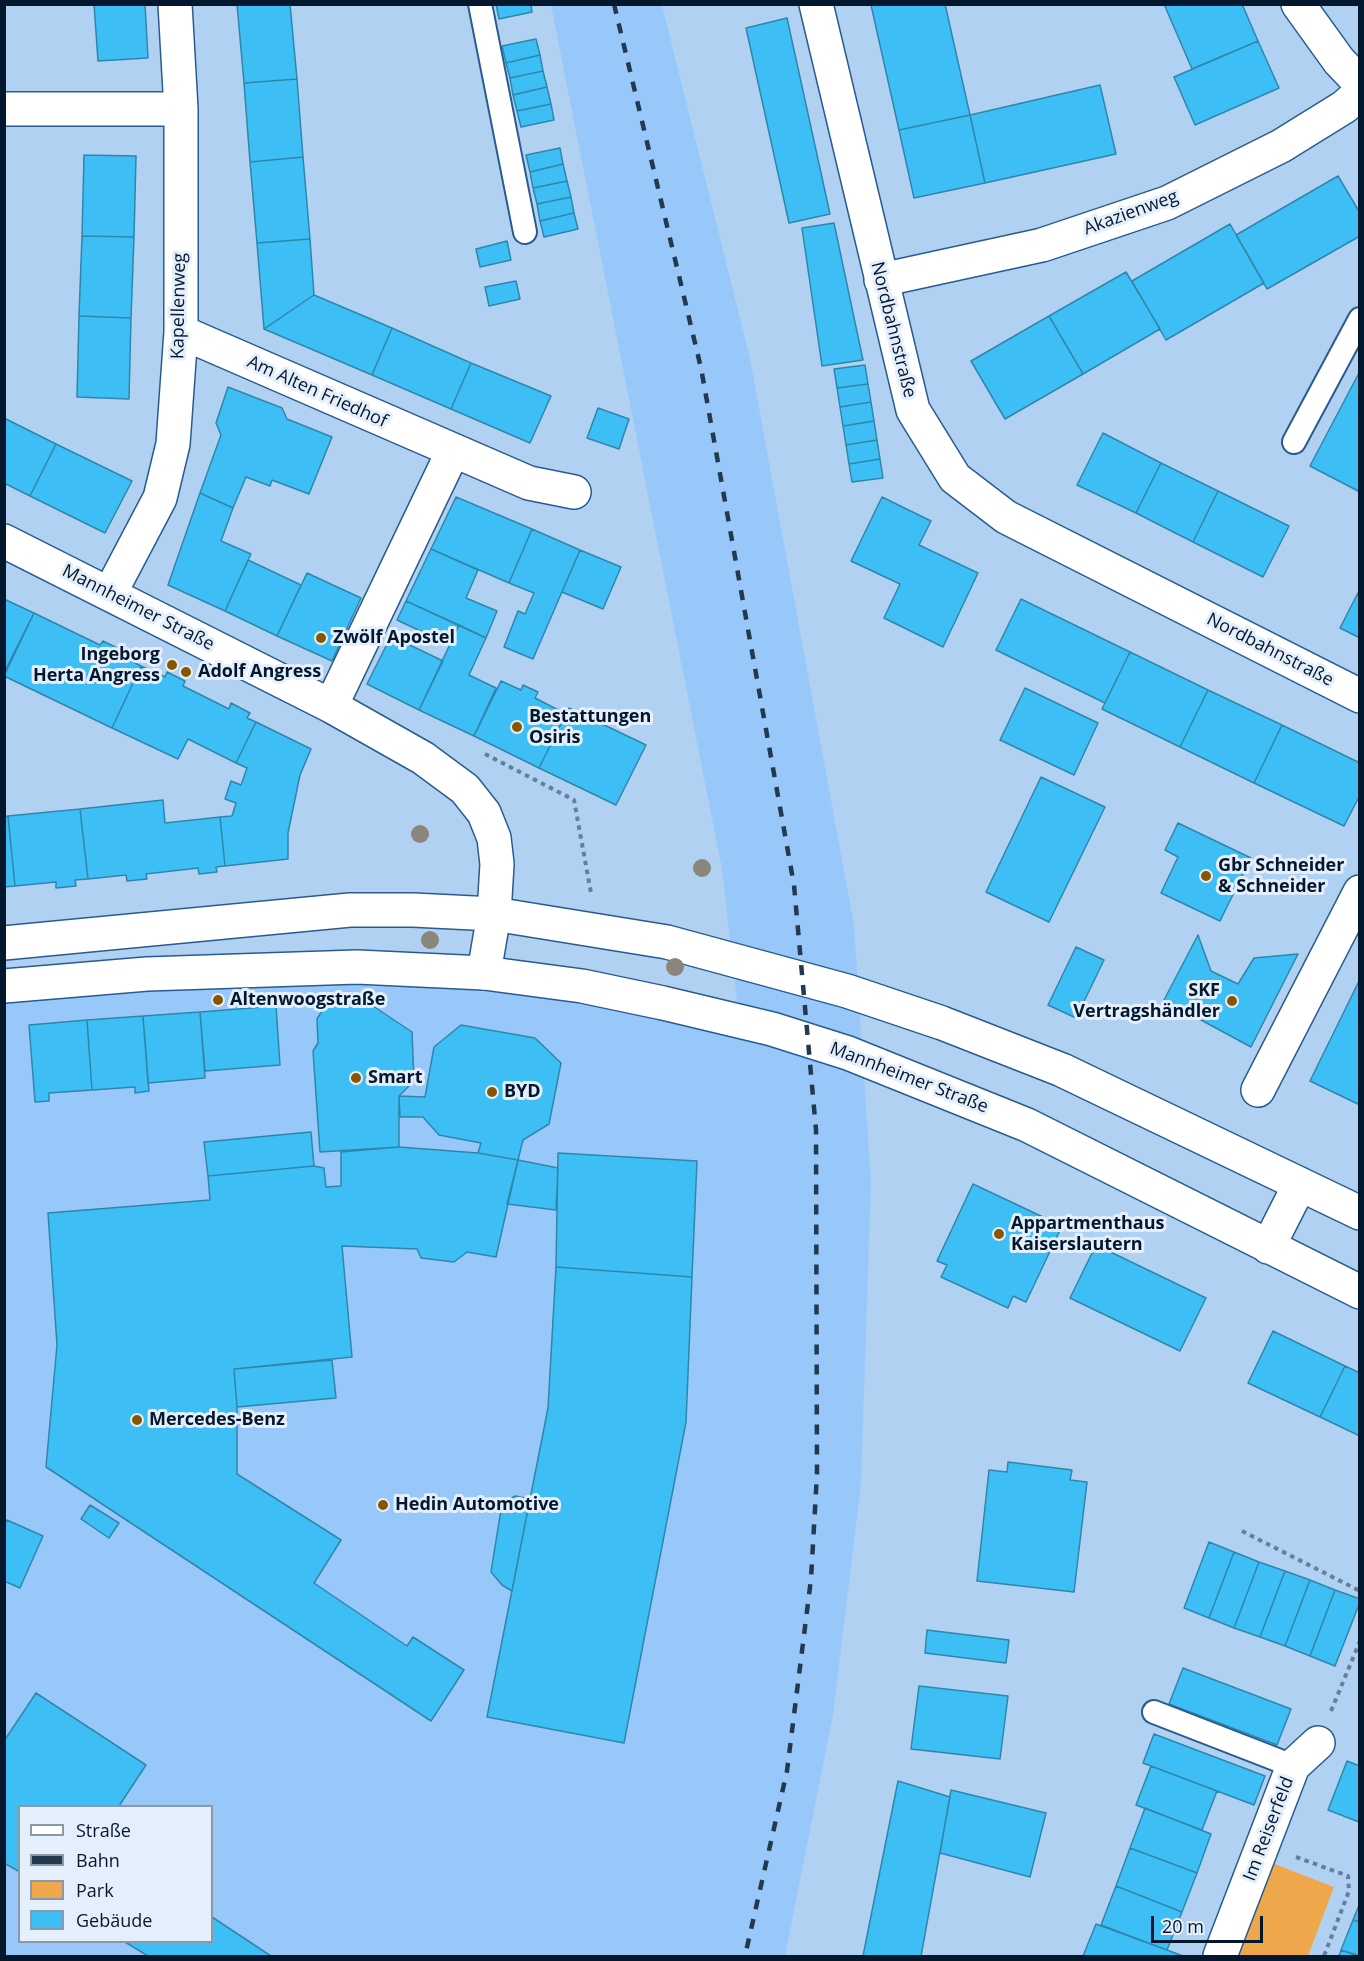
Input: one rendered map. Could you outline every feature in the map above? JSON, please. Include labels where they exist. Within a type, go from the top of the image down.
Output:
[{"type":"street","name":"Kapellenweg","points":[[110,593],[160,498],[173,444],[181,332],[181,109],[175,4]]},
{"type":"street","name":"Nordbahnstraße","points":[[816,4],[913,410],[955,478],[1006,518],[1359,696]]},
{"type":"street","points":[[1298,4],[1339,61],[1359,83]]},
{"type":"street","name":"Akazienweg","points":[[881,280],[1042,245],[1167,203],[1281,146],[1344,107],[1359,93]]},
{"type":"street","points":[[4,109],[181,109]]},
{"type":"street","name":"Am Alten Friedhof","points":[[181,332],[529,483],[574,492]]},
{"type":"street","points":[[331,706],[453,451]]},
{"type":"street","name":"Mannheimer Straße","points":[[4,541],[331,706],[423,758],[465,789],[484,813],[494,838],[497,884],[484,974],[582,986],[772,1029],[848,1053],[1027,1125],[1359,1292]]},
{"type":"street","points":[[1258,1090],[1359,892]]},
{"type":"street","points":[[4,944],[350,910],[494,914],[668,942],[836,988],[942,1023],[1062,1070],[1359,1213]]},
{"type":"street","points":[[4,986],[147,974],[295,968],[357,967],[484,974]]},
{"type":"street","points":[[1268,1247],[1300,1184]]},
{"type":"street","name":"Im Reiserfeld","points":[[1220,1956],[1293,1766],[1318,1743]]},
{"type":"lane","points":[[480,4],[525,232]]},
{"type":"lane","points":[[1294,442],[1359,319]]},
{"type":"lane","points":[[1154,1712],[1293,1766]]},
{"type":"path","points":[[485,754],[574,800],[592,900]]},
{"type":"path","points":[[1242,1531],[1359,1591]]},
{"type":"path","points":[[1318,1743],[1359,1641]]},
{"type":"path","points":[[1263,1845],[1348,1876],[1349,1891],[1324,1956]]},
{"type":"shaded area","points":[[551,5],[662,5],[750,359],[854,925],[871,1182],[861,1484],[833,1715],[785,1956],[5,1956],[5,1003],[278,982],[417,983],[550,999],[657,1018],[741,1037],[722,869]]},
{"type":"green space","points":[[1272,1863],[1334,1887],[1308,1956],[1236,1956]]},
{"type":"building","points":[[94,4],[145,4],[148,58],[98,61]]},
{"type":"building","points":[[237,4],[290,4],[297,79],[244,83]]},
{"type":"building","points":[[496,4],[531,4],[532,12],[499,19]]},
{"type":"building","points":[[945,4],[970,115],[899,130],[871,5]]},
{"type":"building","points":[[1164,4],[1242,4],[1258,41],[1192,69]]},
{"type":"building","points":[[787,18],[830,214],[789,223],[746,28]]},
{"type":"building","points":[[536,39],[540,55],[506,63],[502,46]]},
{"type":"building","points":[[1258,41],[1279,88],[1195,125],[1174,77]]},
{"type":"building","points":[[540,55],[543,71],[510,78],[506,63]]},
{"type":"building","points":[[543,71],[547,87],[513,95],[510,78]]},
{"type":"building","points":[[297,79],[303,157],[250,162],[244,83]]},
{"type":"building","points":[[1100,85],[1116,154],[985,183],[970,115]]},
{"type":"building","points":[[547,87],[551,104],[517,111],[513,95]]},
{"type":"building","points":[[551,104],[554,120],[521,127],[517,111]]},
{"type":"building","points":[[970,115],[985,183],[914,198],[899,130]]},
{"type":"building","points":[[560,148],[563,164],[530,172],[526,155]]},
{"type":"building","points":[[84,155],[136,156],[134,237],[82,236]]},
{"type":"building","points":[[303,157],[310,239],[257,243],[250,162]]},
{"type":"building","points":[[563,164],[567,181],[533,188],[530,172]]},
{"type":"building","points":[[1338,176],[1360,213],[1360,236],[1267,289],[1236,235]]},
{"type":"building","points":[[567,181],[571,197],[537,204],[533,188]]},
{"type":"building","points":[[571,197],[574,213],[540,221],[537,204]]},
{"type":"building","points":[[574,213],[578,229],[544,237],[540,221]]},
{"type":"building","points":[[834,223],[863,360],[822,366],[802,228]]},
{"type":"building","points":[[1230,224],[1264,283],[1166,340],[1132,281]]},
{"type":"building","points":[[82,236],[134,237],[131,318],[79,316]]},
{"type":"building","points":[[310,239],[314,295],[264,329],[257,243]]},
{"type":"building","points":[[507,241],[511,260],[480,267],[476,249]]},
{"type":"building","points":[[1126,272],[1160,329],[1083,374],[1049,316]]},
{"type":"building","points":[[516,281],[520,299],[489,306],[485,287]]},
{"type":"building","points":[[314,295],[392,328],[372,375],[264,329]]},
{"type":"building","points":[[79,316],[131,318],[129,399],[77,397]]},
{"type":"building","points":[[1049,316],[1083,374],[1005,419],[971,361]]},
{"type":"building","points":[[392,328],[471,363],[451,409],[372,375]]},
{"type":"building","points":[[471,363],[551,396],[530,443],[451,409]]},
{"type":"building","points":[[865,365],[868,384],[837,388],[834,369]]},
{"type":"building","points":[[1360,371],[1360,492],[1310,466]]},
{"type":"building","points":[[868,384],[871,402],[840,407],[837,388]]},
{"type":"building","points":[[228,387],[282,408],[287,419],[332,437],[309,494],[272,480],[270,486],[246,477],[233,508],[200,493],[221,435],[216,423]]},
{"type":"building","points":[[871,402],[874,421],[843,426],[840,407]]},
{"type":"building","points":[[598,408],[629,419],[619,449],[587,438]]},
{"type":"building","points":[[4,418],[56,444],[30,496],[4,483]]},
{"type":"building","points":[[874,421],[877,440],[846,445],[843,426]]},
{"type":"building","points":[[1103,433],[1161,463],[1136,513],[1077,485]]},
{"type":"building","points":[[877,440],[880,459],[849,464],[846,445]]},
{"type":"building","points":[[56,444],[132,481],[105,533],[30,496]]},
{"type":"building","points":[[880,459],[883,478],[852,482],[849,464]]},
{"type":"building","points":[[1161,463],[1218,491],[1193,542],[1136,513]]},
{"type":"building","points":[[1218,491],[1289,526],[1263,577],[1193,542]]},
{"type":"building","points":[[200,493],[233,508],[221,541],[251,554],[225,611],[168,585]]},
{"type":"building","points":[[456,497],[532,529],[509,583],[431,549]]},
{"type":"building","points":[[882,497],[931,521],[919,545],[978,573],[943,647],[884,618],[900,584],[851,561]]},
{"type":"building","points":[[532,529],[580,550],[533,659],[504,647],[518,611],[525,614],[534,593],[509,583]]},
{"type":"building","points":[[431,549],[478,570],[466,598],[497,611],[486,638],[406,601]]},
{"type":"building","points":[[580,550],[621,567],[603,609],[562,592]]},
{"type":"building","points":[[248,560],[301,585],[277,636],[225,611]]},
{"type":"building","points":[[307,573],[361,598],[332,661],[277,636]]},
{"type":"building","points":[[1360,589],[1360,638],[1340,628]]},
{"type":"building","points":[[4,599],[34,613],[5,671],[4,671]]},
{"type":"building","points":[[1021,599],[1130,652],[1105,703],[996,650]]},
{"type":"building","points":[[406,601],[459,625],[450,645],[397,620]]},
{"type":"building","points":[[34,613],[100,645],[103,641],[121,650],[119,655],[141,666],[112,728],[4,676]]},
{"type":"building","points":[[459,625],[486,638],[469,675],[496,688],[474,736],[419,710]]},
{"type":"building","points":[[391,636],[443,661],[419,710],[367,684]]},
{"type":"building","points":[[1130,652],[1208,690],[1180,747],[1102,709]]},
{"type":"building","points":[[141,666],[165,677],[167,672],[185,681],[183,686],[229,709],[231,703],[250,713],[247,718],[256,722],[236,763],[188,739],[178,759],[112,728]]},
{"type":"building","points":[[501,681],[521,690],[523,685],[538,692],[535,698],[566,714],[539,768],[474,736]]},
{"type":"building","points":[[1025,688],[1098,723],[1074,775],[1000,740]]},
{"type":"building","points":[[1208,690],[1282,725],[1254,783],[1180,747]]},
{"type":"building","points":[[569,708],[646,745],[616,805],[539,768]]},
{"type":"building","points":[[256,722],[311,749],[300,775],[288,833],[288,859],[225,866],[220,817],[232,816],[236,803],[225,799],[231,781],[241,785],[247,768],[236,763]]},
{"type":"building","points":[[1282,725],[1360,763],[1360,795],[1344,826],[1254,783]]},
{"type":"building","points":[[1041,777],[1105,807],[1049,922],[986,892]]},
{"type":"building","points":[[163,800],[165,823],[220,817],[225,866],[216,867],[217,872],[199,874],[198,868],[146,874],[147,879],[127,881],[126,875],[88,879],[80,809]]},
{"type":"building","points":[[80,809],[88,879],[75,880],[76,886],[56,888],[56,882],[15,886],[8,816]]},
{"type":"building","points":[[8,816],[15,886],[4,887],[4,817]]},
{"type":"building","name":"Gbr Schneider & Schneider","points":[[1178,823],[1251,858],[1220,921],[1161,893],[1178,857],[1165,850]]},
{"type":"building","points":[[1198,935],[1211,971],[1238,984],[1254,958],[1298,954],[1251,1047],[1164,1000]]},
{"type":"building","points":[[1076,947],[1104,960],[1076,1018],[1048,1005]]},
{"type":"building","points":[[1360,979],[1360,1105],[1310,1081]]},
{"type":"building","points":[[370,1004],[412,1032],[414,1081],[399,1096],[399,1147],[320,1152],[313,1051],[318,1043],[317,1019],[325,1006]]},
{"type":"building","points":[[276,1006],[280,1065],[205,1071],[200,1012]]},
{"type":"building","points":[[200,1012],[205,1078],[148,1083],[143,1016]]},
{"type":"building","points":[[143,1016],[149,1091],[135,1093],[135,1087],[92,1090],[87,1020]]},
{"type":"building","points":[[87,1020],[92,1090],[49,1093],[49,1101],[35,1102],[29,1025]]},
{"type":"building","points":[[461,1025],[535,1038],[561,1063],[549,1124],[523,1140],[518,1160],[478,1153],[481,1143],[439,1135],[423,1117],[400,1117],[399,1096],[425,1097],[434,1047]]},
{"type":"building","points":[[311,1132],[314,1166],[208,1176],[204,1142]]},
{"type":"building","points":[[399,1147],[478,1153],[518,1160],[496,1257],[467,1252],[454,1262],[421,1258],[417,1249],[342,1246],[352,1357],[234,1369],[237,1407],[237,1474],[341,1540],[314,1583],[407,1646],[413,1637],[464,1670],[431,1721],[46,1467],[57,1345],[48,1213],[210,1200],[208,1176],[314,1166],[324,1168],[326,1187],[341,1186],[341,1152]]},
{"type":"building","points":[[558,1153],[697,1161],[692,1277],[556,1267]]},
{"type":"building","points":[[518,1160],[558,1168],[556,1210],[507,1204]]},
{"type":"building","points":[[973,1184],[1062,1226],[1026,1302],[1013,1296],[1008,1308],[941,1277],[947,1265],[937,1261]]},
{"type":"building","points":[[1096,1245],[1206,1298],[1180,1351],[1070,1298]]},
{"type":"building","points":[[556,1267],[692,1277],[686,1422],[624,1743],[487,1717],[548,1408]]},
{"type":"building","points":[[1273,1331],[1345,1366],[1320,1417],[1248,1383]]},
{"type":"building","points":[[332,1360],[336,1398],[237,1407],[234,1369]]},
{"type":"building","points":[[1345,1366],[1360,1373],[1360,1436],[1320,1417]]},
{"type":"building","points":[[1008,1462],[1072,1470],[1070,1480],[1087,1482],[1074,1592],[977,1581],[989,1470],[1007,1472]]},
{"type":"building","points":[[515,1496],[530,1499],[512,1591],[502,1585],[491,1572],[502,1503]]},
{"type":"building","points":[[90,1505],[119,1523],[109,1538],[81,1519]]},
{"type":"building","points":[[7,1520],[43,1536],[20,1588],[4,1581],[4,1525]]},
{"type":"building","points":[[1209,1542],[1234,1552],[1209,1618],[1184,1608]]},
{"type":"building","points":[[1234,1552],[1259,1562],[1234,1628],[1209,1618]]},
{"type":"building","points":[[1259,1562],[1285,1571],[1260,1637],[1234,1628]]},
{"type":"building","points":[[1285,1571],[1310,1580],[1285,1646],[1260,1637]]},
{"type":"building","points":[[1310,1580],[1335,1590],[1310,1656],[1285,1646]]},
{"type":"building","points":[[1335,1590],[1360,1599],[1360,1602],[1335,1666],[1310,1656]]},
{"type":"building","points":[[927,1630],[1009,1640],[1006,1663],[925,1653]]},
{"type":"building","points":[[1183,1668],[1291,1709],[1277,1745],[1169,1704]]},
{"type":"building","points":[[919,1686],[1008,1696],[1000,1759],[911,1749]]},
{"type":"building","points":[[36,1693],[146,1765],[120,1805],[18,1805],[18,1871],[4,1863],[4,1741]]},
{"type":"building","points":[[1154,1734],[1265,1776],[1254,1805],[1143,1763]]},
{"type":"building","points":[[1347,1761],[1360,1766],[1359,1822],[1328,1810]]},
{"type":"building","points":[[1151,1766],[1217,1791],[1202,1830],[1136,1805]]},
{"type":"building","points":[[898,1781],[950,1797],[921,1956],[863,1956]]},
{"type":"building","points":[[951,1790],[1046,1813],[1030,1877],[940,1853]]},
{"type":"building","points":[[1145,1808],[1211,1834],[1197,1873],[1130,1848]]},
{"type":"building","points":[[1130,1848],[1197,1873],[1182,1912],[1116,1886]]},
{"type":"building","points":[[1116,1886],[1182,1912],[1167,1950],[1101,1925]]},
{"type":"building","points":[[1360,1903],[1360,1922],[1353,1920]]},
{"type":"building","points":[[213,1918],[271,1956],[148,1956],[127,1943],[213,1943]]},
{"type":"building","points":[[1353,1920],[1360,1922],[1360,1956],[1341,1950]]},
{"type":"building","points":[[1096,1924],[1167,1950],[1183,1956],[1083,1956]]},
{"type":"building","points":[[1341,1950],[1358,1956],[1339,1956]]},
{"type":"railway","points":[[614,4],[701,368],[794,885],[816,1130],[817,1474],[811,1579],[787,1771],[745,1956]]},
{"type":"place","name":"Zwölf Apostel","points":[[321,638]]},
{"type":"place","name":"Ingeborg Herta Angress","points":[[172,665]]},
{"type":"place","name":"Adolf Angress","points":[[186,672]]},
{"type":"place","name":"Bestattungen Osiris","points":[[517,727]]},
{"type":"place","name":"Gbr Schneider & Schneider","points":[[1206,876]]},
{"type":"place","name":"Altenwoogstraße","points":[[218,1000]]},
{"type":"place","name":"SKF Vertragshändler","points":[[1232,1001]]},
{"type":"place","name":"Smart","points":[[356,1078]]},
{"type":"place","name":"BYD","points":[[492,1092]]},
{"type":"place","name":"Appartmenthaus Kaiserslautern","points":[[999,1234]]},
{"type":"place","name":"Mercedes-Benz","points":[[137,1420]]},
{"type":"place","name":"Hedin Automotive","points":[[383,1505]]}]
